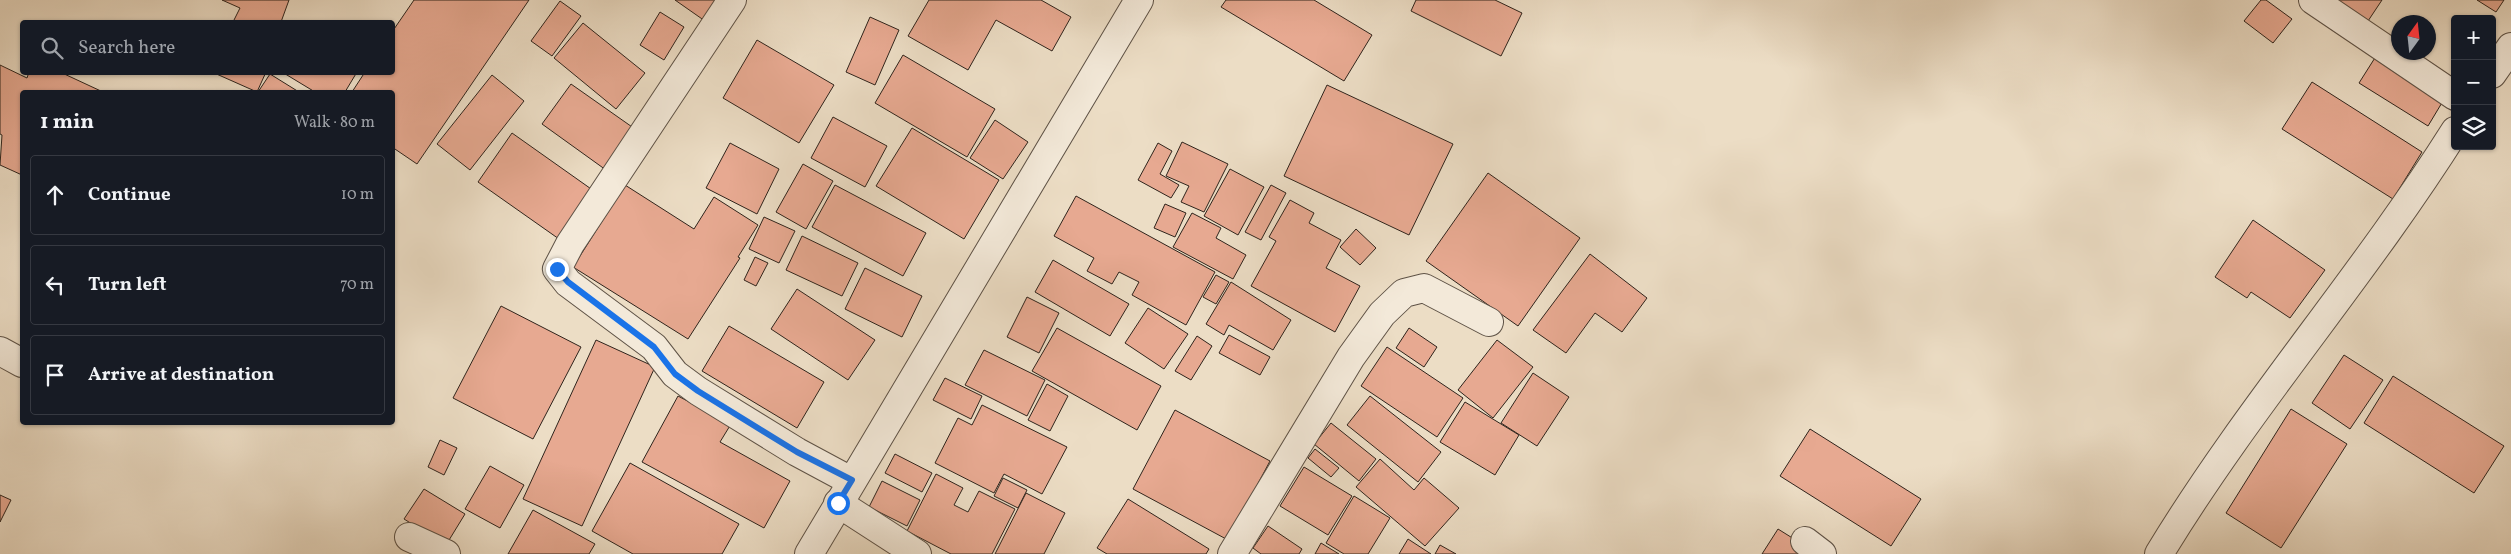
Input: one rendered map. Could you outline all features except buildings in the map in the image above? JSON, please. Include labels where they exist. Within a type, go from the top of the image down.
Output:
[{"type":"street","points":[[732,0],[570,244],[557,269],[568,282],[654,347],[675,374],[698,391],[797,452],[917,554]]},
{"type":"street","points":[[809,554],[1138,0]]},
{"type":"street","points":[[2313,0],[2451,93]]},
{"type":"street","points":[[2496,68],[2511,47]]},
{"type":"street","points":[[2159,554],[2216,468],[2342,296],[2451,137]]},
{"type":"street","points":[[1232,554],[1352,357],[1382,314],[1404,293],[1424,288],[1489,322]]},
{"type":"street","points":[[0,351],[20,362]]},
{"type":"street","points":[[409,537],[446,554]]},
{"type":"route","points":[[557,269],[559,275],[654,347],[675,374],[698,391],[797,452],[852,480],[838,503]]}]
